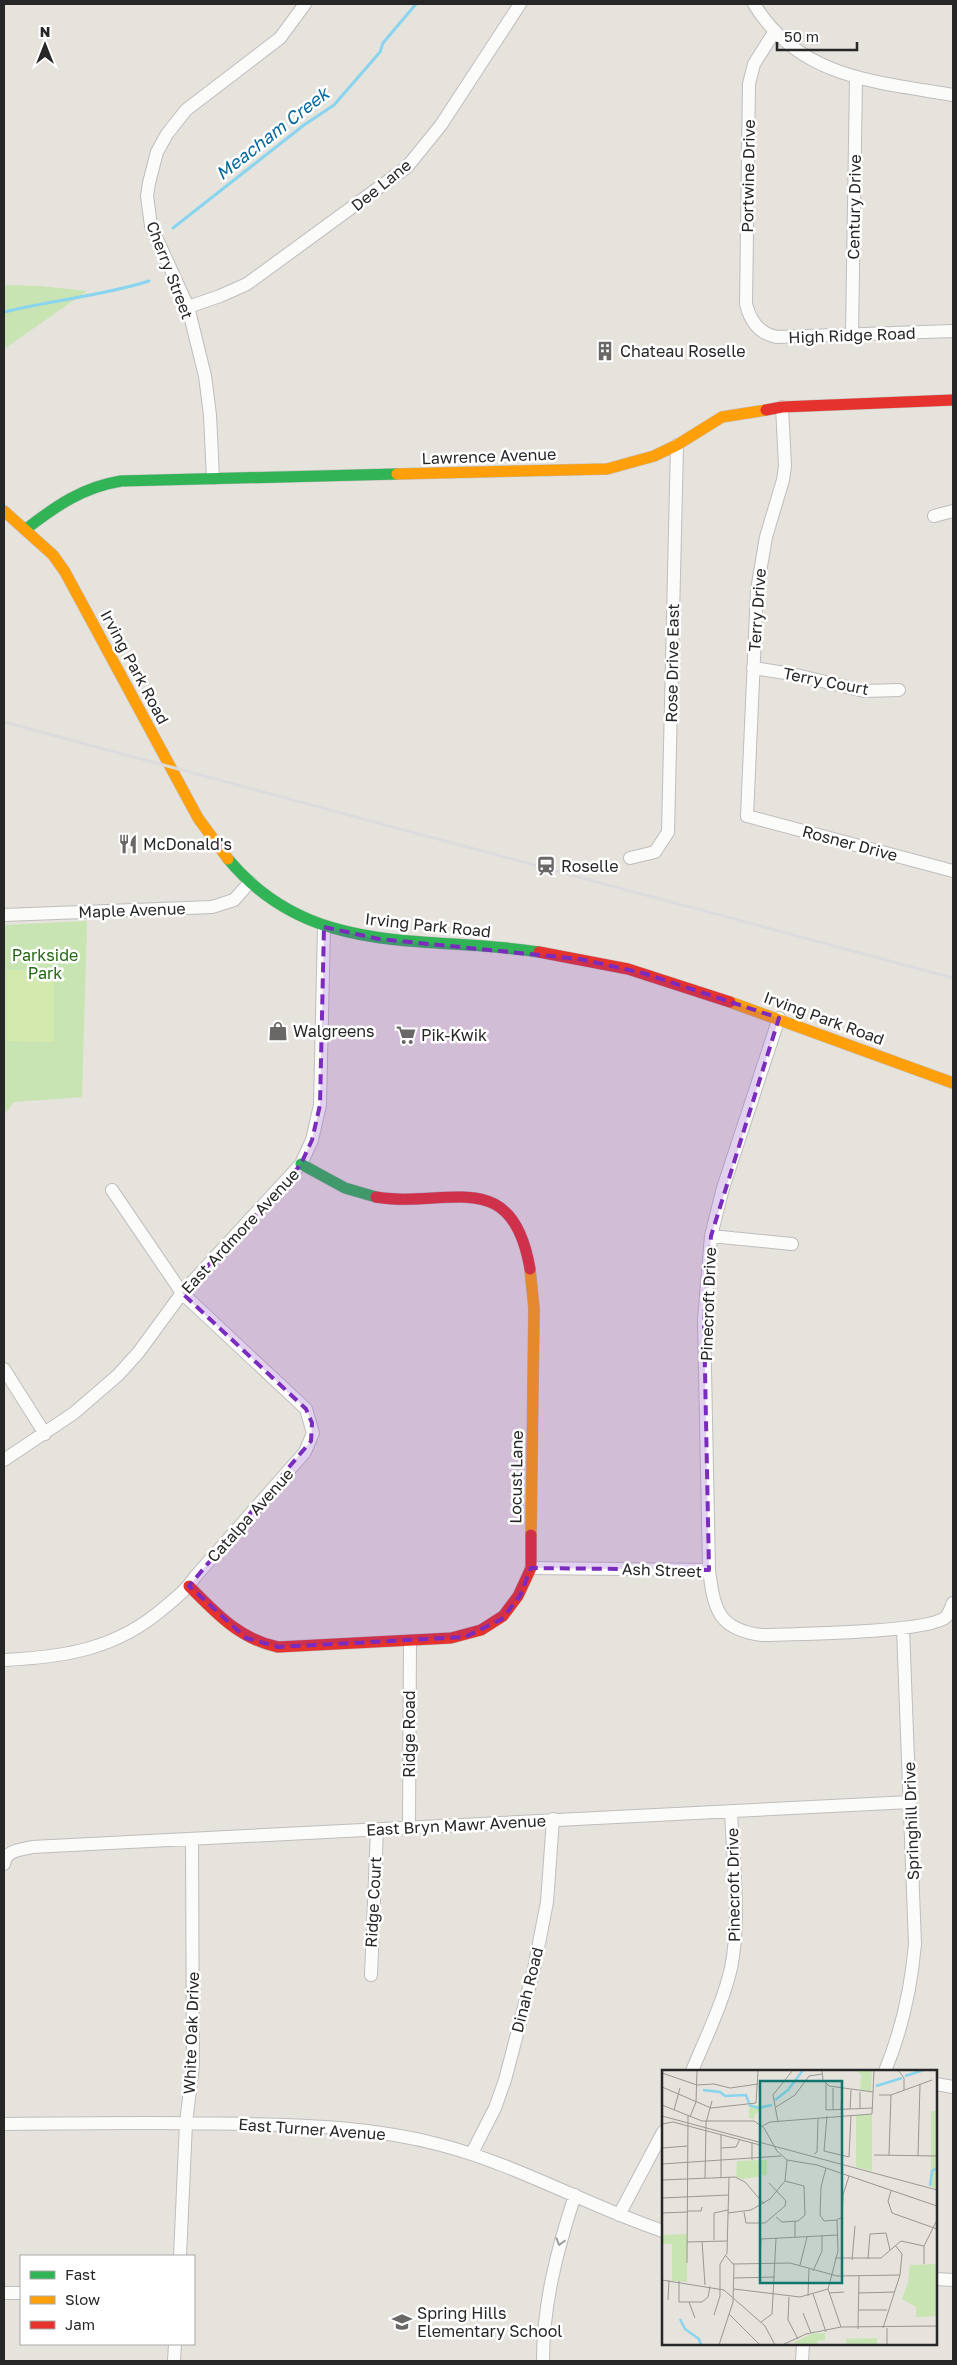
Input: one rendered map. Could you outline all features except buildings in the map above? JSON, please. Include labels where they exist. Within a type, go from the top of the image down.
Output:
[{"type":"street","name":"Cherry Street","points":[[213,478],[210,415],[205,376],[188,307],[151,226],[147,196],[152,164],[167,134],[186,110],[280,38],[305,4]]},
{"type":"street","name":"Dee Lane","points":[[188,307],[220,296],[252,280],[407,167],[440,125],[520,4]]},
{"type":"street","points":[[754,4],[775,31],[813,61],[856,79],[953,95]]},
{"type":"street","name":"Portwine Drive","points":[[755,325],[749,316],[746,304],[749,84],[754,64],[775,31]]},
{"type":"street","name":"Century Drive","points":[[852,335],[856,79]]},
{"type":"street","name":"High Ridge Road","points":[[755,325],[770,336],[777,337],[953,331]]},
{"type":"street","name":"Lawrence Avenue","points":[[26,529],[71,495],[102,483],[213,478],[607,469],[630,464],[677,445],[722,417],[782,407],[953,400]]},
{"type":"street","name":"Terry Drive","points":[[747,816],[759,566],[780,494],[785,466],[782,407]]},
{"type":"street","name":"Rose Drive East","points":[[630,858],[655,852],[668,832],[677,445]]},
{"type":"street","name":"Irving Park Road","points":[[4,511],[53,555],[77,592],[198,818],[221,850],[250,882],[269,896],[324,927],[379,939],[525,950],[636,971],[778,1018],[953,1083]]},
{"type":"street","points":[[934,516],[953,511]]},
{"type":"street","name":"Terry Court","points":[[753,668],[792,674],[864,691],[899,690]]},
{"type":"street","name":"Rosner Drive","points":[[747,816],[953,872]]},
{"type":"street","name":"Maple Avenue","points":[[4,915],[212,907],[234,900],[250,882]]},
{"type":"street","name":"East Ardmore Avenue","points":[[4,1460],[74,1413],[118,1375],[138,1353],[182,1293],[301,1164],[312,1140],[320,1105],[324,927]]},
{"type":"street","name":"Pinecroft Drive","points":[[710,1570],[704,1320],[710,1236],[723,1188],[778,1018]]},
{"type":"street","name":"Locust Lane","points":[[189,1586],[236,1630],[246,1638],[261,1645],[278,1647],[410,1641],[465,1637],[502,1619],[520,1596],[531,1568],[534,1308],[531,1274],[523,1237],[518,1228],[505,1209],[488,1200],[466,1195],[374,1197],[342,1187],[301,1164]]},
{"type":"street","name":"Catalpa Avenue","points":[[4,1660],[67,1654],[106,1643],[149,1620],[189,1586],[297,1463],[312,1441],[312,1423],[306,1409],[182,1293],[112,1190]]},
{"type":"street","points":[[710,1236],[792,1244]]},
{"type":"street","points":[[4,1369],[45,1434]]},
{"type":"street","name":"Ash Street","points":[[531,1568],[710,1570],[713,1601],[722,1619],[748,1634],[762,1635],[902,1628]]},
{"type":"street","points":[[902,1628],[928,1625],[946,1616],[953,1603]]},
{"type":"street","name":"Springhill Drive","points":[[887,2070],[904,2018],[914,1963],[915,1944],[902,1628]]},
{"type":"street","name":"Ridge Road","points":[[409,1827],[410,1641]]},
{"type":"street","name":"East Bryn Mawr Avenue","points":[[4,1861],[14,1851],[32,1847],[910,1802]]},
{"type":"street","name":"Pinecroft Drive","points":[[692,2070],[727,1984],[733,1953],[736,1930],[731,1811]]},
{"type":"street","name":"Dinah Road","points":[[472,2153],[495,2108],[534,1969],[547,1902],[554,1820]]},
{"type":"street","name":"Ridge Court","points":[[371,1975],[377,1829]]},
{"type":"street","name":"White Oak Drive","points":[[180,2255],[186,2123],[193,2065],[192,1839]]},
{"type":"street","points":[[937,2084],[953,2087]]},
{"type":"street","name":"East Turner Avenue","points":[[4,2124],[186,2123],[299,2125],[352,2129],[413,2138],[472,2153],[619,2215],[662,2231]]},
{"type":"street","points":[[619,2215],[662,2134]]},
{"type":"street","points":[[544,2361],[546,2313],[551,2279],[575,2195]]},
{"type":"street","points":[[937,2279],[953,2280]]},
{"type":"street","points":[[4,2293],[20,2293]]},
{"type":"street","points":[[174,2361],[175,2345]]},
{"type":"street","points":[[802,2361],[803,2345]]},
{"type":"highlighted area","points":[[324,927],[379,939],[580,959],[643,973],[779,1018],[711,1236],[704,1320],[709,1570],[531,1568],[520,1596],[502,1619],[465,1637],[278,1647],[246,1638],[189,1586],[311,1441],[312,1423],[306,1409],[182,1293],[284,1185],[301,1164],[312,1140],[320,1105]]},
{"type":"green space","points":[[4,285],[40,286],[87,291],[4,349]]},
{"type":"green space","name":"Parkside Park","points":[[87,921],[82,1097],[14,1102],[4,1115],[4,925]]},
{"type":"green space","points":[[7,970],[54,970],[54,1042],[7,1041]]},
{"type":"waterway","name":"Meacham Creek","points":[[173,228],[304,125],[334,105],[380,52],[383,43],[416,4]]},
{"type":"waterway","name":"Meacham Creek","points":[[4,312],[149,281]]},
{"type":"railway","points":[[4,722],[953,978]]},
{"type":"traffic: fast","points":[[26,529],[70,499],[94,488],[121,481],[397,474]]},
{"type":"traffic: fast","points":[[228,859],[261,891],[296,914],[333,928],[372,937],[539,952]]},
{"type":"traffic: fast","points":[[301,1164],[345,1188],[376,1197]]},
{"type":"traffic: slow","points":[[397,474],[607,469],[654,456],[677,445],[722,417],[766,410]]},
{"type":"traffic: slow","points":[[4,511],[53,555],[65,572],[198,818],[228,859]]},
{"type":"traffic: slow","points":[[730,1002],[953,1083]]},
{"type":"traffic: slow","points":[[530,1269],[534,1308],[531,1535]]},
{"type":"traffic: jam","points":[[766,410],[782,407],[953,400]]},
{"type":"traffic: jam","points":[[539,952],[628,969],[730,1002]]},
{"type":"traffic: jam","points":[[376,1197],[402,1199],[473,1198],[492,1203],[508,1215],[521,1236],[530,1269]]},
{"type":"traffic: jam","points":[[189,1586],[229,1624],[251,1638],[278,1647],[451,1638],[481,1630],[503,1616],[518,1596],[531,1568],[531,1535]]},
{"type":"place","name":"Chateau Roselle","points":[[605,351]]},
{"type":"place","name":"McDonald's","points":[[128,844]]},
{"type":"place","name":"Roselle","points":[[546,866]]},
{"type":"place","name":"Walgreens","points":[[278,1031]]},
{"type":"place","name":"Pik-Kwik","points":[[406,1035]]},
{"type":"place","name":"Spring Hills Elementary School","points":[[402,2322]]}]
